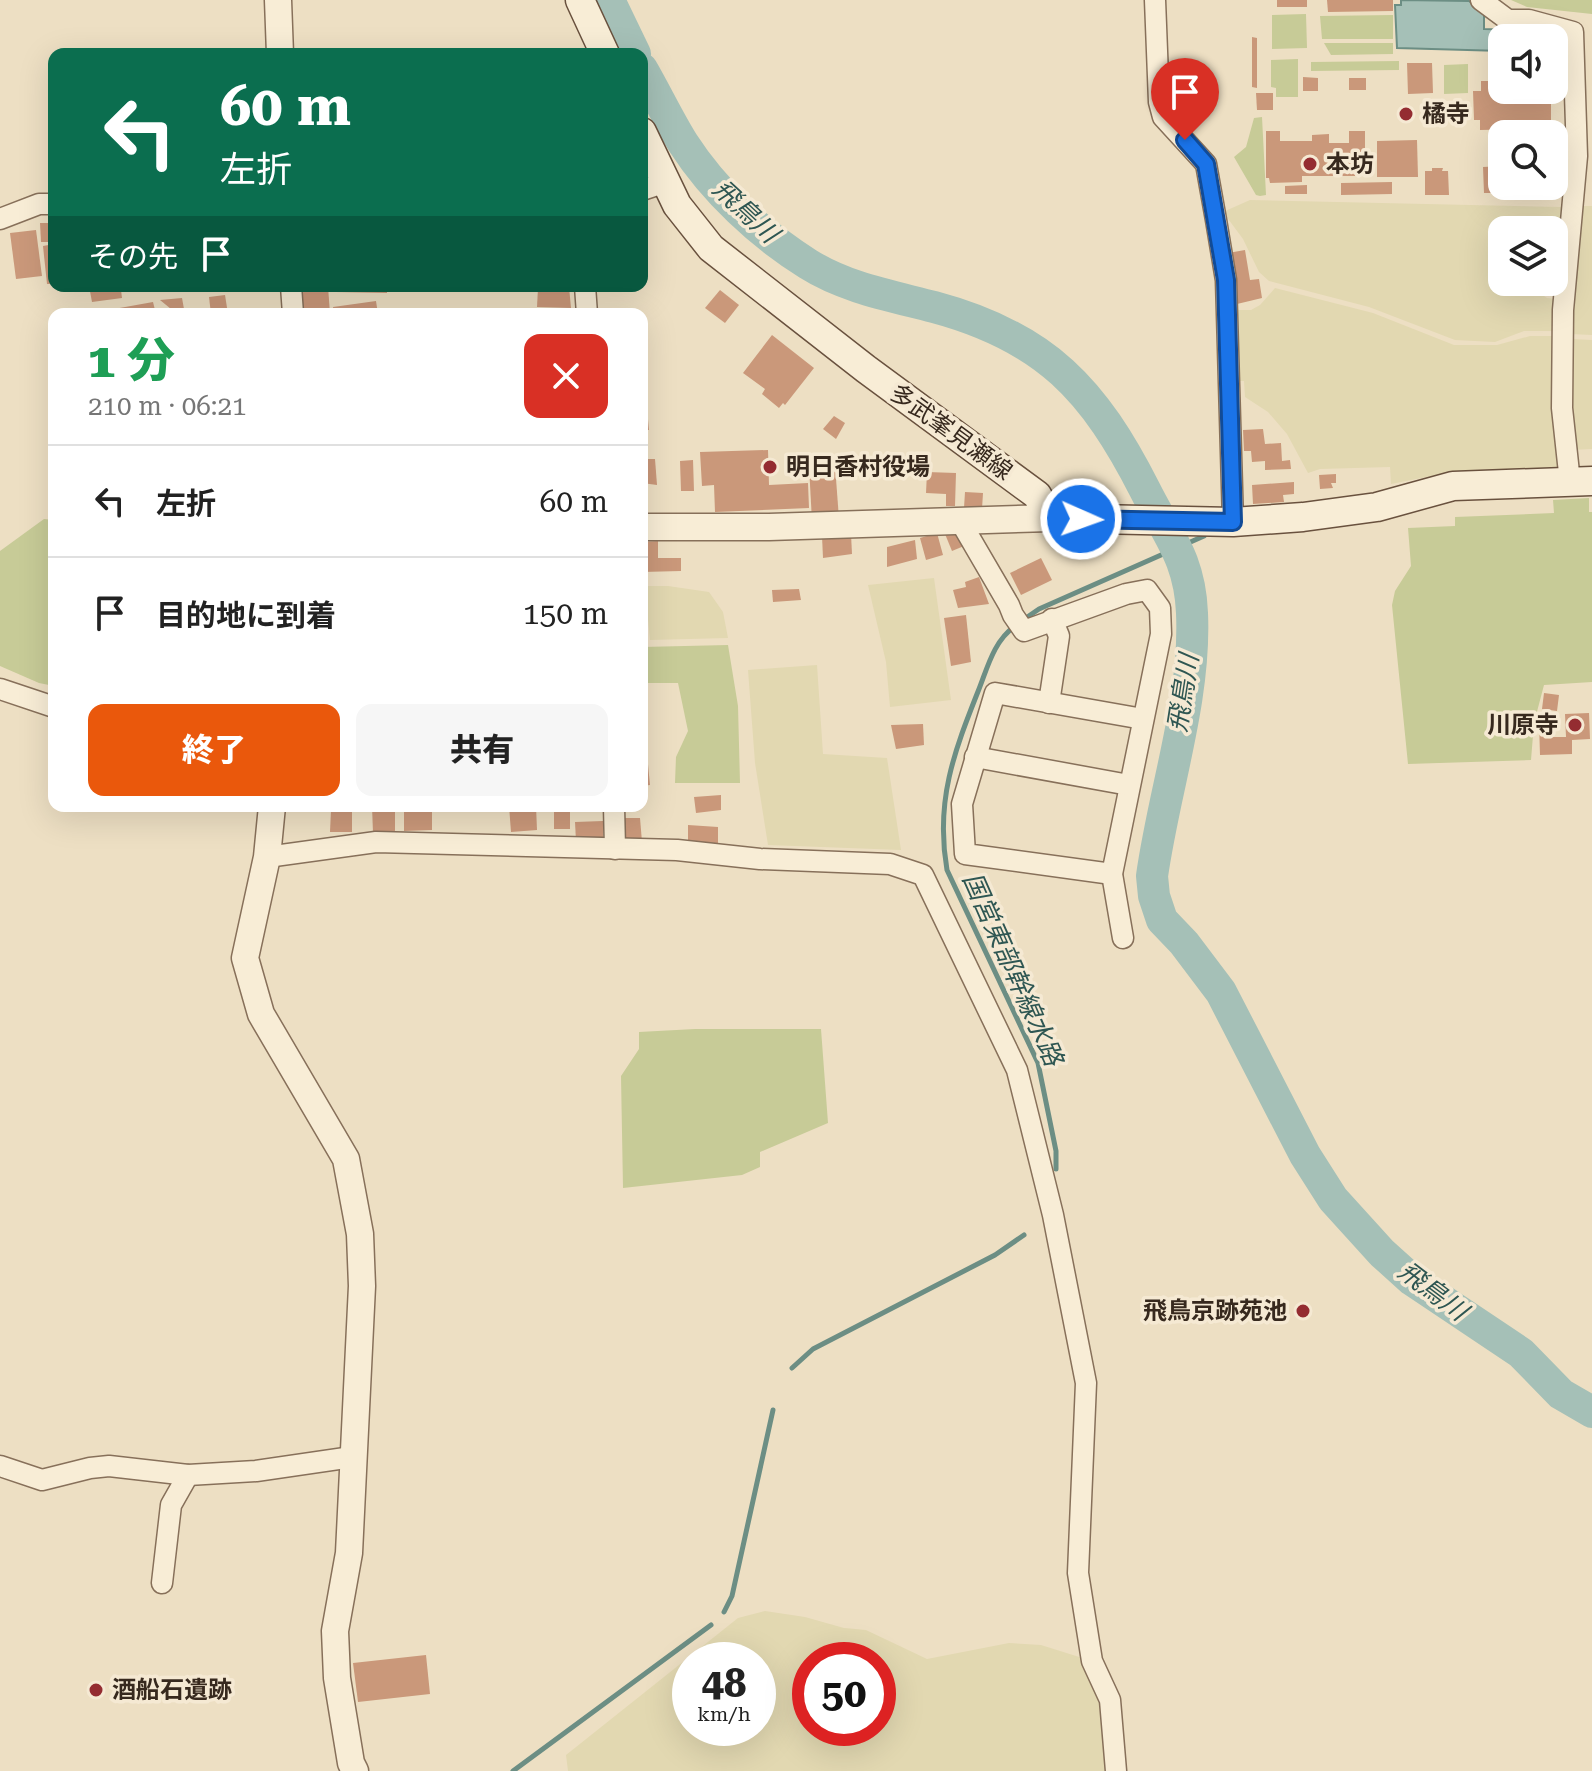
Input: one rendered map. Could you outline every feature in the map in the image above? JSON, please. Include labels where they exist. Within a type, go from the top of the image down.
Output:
[{"type":"main road","points":[[580,0],[602,48]]},
{"type":"main road","name":"多武峯見瀬線","points":[[648,159],[654,186],[677,205],[711,248],[866,369],[1037,495],[1050,518]]},
{"type":"main road","points":[[1050,518],[1233,522],[1377,507],[1453,486],[1581,482]]},
{"type":"street","points":[[278,0],[280,48]]},
{"type":"street","points":[[1155,0],[1159,102],[1163,117],[1206,164],[1226,280],[1233,522]]},
{"type":"street","points":[[1481,0],[1508,20],[1529,20],[1573,32],[1577,156],[1563,310],[1562,408],[1581,482]]},
{"type":"street","points":[[0,219],[39,204],[48,204]]},
{"type":"street","points":[[648,527],[769,527],[1050,518]]},
{"type":"street","points":[[960,521],[1018,623],[1052,619],[1147,590],[1160,608],[1161,634],[1112,874],[1123,938]]},
{"type":"street","points":[[1049,703],[1059,636],[1052,619]]},
{"type":"street","points":[[0,689],[48,705]]},
{"type":"street","points":[[1112,874],[965,854],[962,804],[995,693],[1143,719]]},
{"type":"street","points":[[975,757],[1129,785]]},
{"type":"street","points":[[271,812],[267,857],[245,958],[261,1014],[346,1159],[360,1234],[360,1333],[349,1553],[335,1631],[337,1678],[351,1763],[355,1771]]},
{"type":"street","points":[[614,812],[615,849]]},
{"type":"street","points":[[267,857],[376,842],[677,850],[760,859],[890,864],[923,875],[1017,1070],[1053,1215],[1086,1383],[1078,1573],[1092,1661],[1110,1700],[1116,1771]]},
{"type":"street","points":[[0,1466],[42,1480],[109,1466],[188,1475],[256,1471],[352,1457]]},
{"type":"street","points":[[162,1583],[171,1505],[188,1475]]},
{"type":"shaded area","points":[[1250,200],[1561,207],[1561,216],[1488,216],[1488,296],[1544,296],[1556,299],[1554,331],[1524,331],[1495,342],[1455,340],[1369,307],[1269,281],[1259,272],[1243,239],[1223,212]]},
{"type":"shaded area","points":[[1576,206],[1592,206],[1592,335],[1570,334]]},
{"type":"shaded area","points":[[1275,288],[1373,313],[1454,345],[1497,345],[1530,336],[1554,336],[1553,422],[1559,468],[1452,472],[1391,484],[1390,467],[1320,469],[1308,473],[1287,434],[1268,412],[1245,397],[1244,381],[1237,381],[1236,310],[1251,310],[1260,305]]},
{"type":"shaded area","points":[[1571,339],[1592,340],[1592,449],[1571,450]]},
{"type":"shaded area","points":[[934,578],[951,700],[890,707],[886,662],[868,585]]},
{"type":"shaded area","points":[[648,586],[709,592],[723,612],[728,638],[650,640]]},
{"type":"shaded area","points":[[817,665],[823,754],[887,758],[901,850],[768,845],[755,763],[748,670]]},
{"type":"shaded area","points":[[765,1611],[866,1630],[891,1642],[792,1642],[792,1746],[896,1746],[896,1644],[927,1659],[1009,1643],[1041,1645],[1092,1661],[1116,1771],[568,1771],[566,1755],[672,1671],[672,1746],[776,1746],[776,1642],[708,1642],[738,1618]]},
{"type":"green space","points":[[1511,0],[1592,0],[1592,14],[1527,7]]},
{"type":"green space","points":[[1306,14],[1307,48],[1272,49],[1272,15]]},
{"type":"green space","points":[[1393,15],[1393,39],[1322,39],[1320,16]]},
{"type":"green space","points":[[1324,43],[1393,43],[1393,54],[1331,55]]},
{"type":"green space","points":[[1298,59],[1298,97],[1276,97],[1276,88],[1271,87],[1271,60]]},
{"type":"green space","points":[[1399,61],[1399,70],[1311,71],[1311,62]]},
{"type":"green space","points":[[1468,64],[1468,93],[1444,94],[1444,65]]},
{"type":"green space","points":[[1262,117],[1266,195],[1260,196],[1256,195],[1234,157],[1246,147],[1254,118]]},
{"type":"green space","points":[[1589,498],[1589,512],[1592,512],[1592,682],[1544,685],[1534,723],[1531,760],[1408,764],[1392,605],[1395,591],[1411,566],[1408,528],[1455,526],[1455,517],[1554,513],[1553,500]]},
{"type":"green space","points":[[44,519],[48,519],[48,685],[0,666],[0,551]]},
{"type":"green space","points":[[728,645],[738,706],[740,783],[675,783],[676,757],[688,731],[678,683],[648,683],[648,647]]},
{"type":"green space","points":[[821,1029],[828,1123],[760,1152],[760,1167],[742,1175],[623,1188],[621,1076],[639,1049],[639,1032]]},
{"type":"water","points":[[1401,0],[1469,1],[1484,13],[1488,51],[1397,48],[1395,5],[1401,5]]},
{"type":"building","points":[[1277,0],[1307,0],[1307,7],[1277,7]]},
{"type":"building","points":[[1327,0],[1393,0],[1393,11],[1328,12]]},
{"type":"building","points":[[1252,37],[1257,38],[1257,88],[1252,87]]},
{"type":"building","points":[[1407,63],[1432,63],[1433,93],[1408,94]]},
{"type":"building","points":[[1303,77],[1318,78],[1318,91],[1303,91]]},
{"type":"building","points":[[1349,78],[1366,78],[1366,90],[1349,90]]},
{"type":"building","points":[[1481,81],[1488,81],[1488,104],[1551,104],[1551,120],[1488,120],[1488,130],[1480,130],[1480,120],[1474,120],[1473,91],[1481,91]]},
{"type":"building","points":[[1256,93],[1273,93],[1273,110],[1257,110]]},
{"type":"building","name":"本坊","points":[[1266,131],[1280,131],[1280,141],[1312,141],[1312,135],[1329,134],[1329,143],[1349,143],[1349,131],[1365,131],[1365,152],[1355,152],[1355,176],[1302,176],[1302,182],[1270,183],[1266,178]]},
{"type":"building","points":[[1568,133],[1572,133],[1573,150],[1568,150]]},
{"type":"building","points":[[1417,140],[1418,177],[1377,177],[1377,141]]},
{"type":"building","points":[[1483,167],[1488,167],[1488,193],[1484,193]]},
{"type":"building","points":[[1432,168],[1448,171],[1449,195],[1425,195],[1425,171],[1432,171]]},
{"type":"building","points":[[1392,182],[1392,194],[1341,195],[1341,183]]},
{"type":"building","points":[[1307,185],[1307,194],[1285,194],[1285,186]]},
{"type":"building","points":[[40,223],[48,223],[48,242],[41,242]]},
{"type":"building","points":[[36,230],[42,276],[16,279],[10,233]]},
{"type":"building","points":[[48,245],[48,284],[47,284],[43,246]]},
{"type":"building","points":[[1245,250],[1250,280],[1259,279],[1262,298],[1237,304],[1228,253]]},
{"type":"building","points":[[720,290],[739,305],[725,323],[705,308]]},
{"type":"building","points":[[90,292],[121,292],[122,298],[92,302]]},
{"type":"building","points":[[296,292],[328,292],[330,308],[297,308]]},
{"type":"building","points":[[538,292],[569,292],[571,308],[537,307]]},
{"type":"building","points":[[225,295],[227,308],[210,308],[209,297]]},
{"type":"building","points":[[182,298],[184,308],[170,308],[160,300]]},
{"type":"building","points":[[376,301],[377,308],[333,308]]},
{"type":"building","points":[[153,302],[154,308],[120,308]]},
{"type":"building","points":[[772,335],[814,368],[785,405],[783,403],[779,408],[762,394],[765,389],[743,373]]},
{"type":"building","points":[[834,416],[845,423],[836,439],[823,429]]},
{"type":"building","points":[[1263,429],[1265,444],[1281,443],[1282,461],[1290,460],[1291,469],[1265,470],[1265,461],[1252,462],[1251,451],[1244,451],[1243,430]]},
{"type":"building","points":[[768,450],[769,485],[808,483],[809,508],[715,512],[714,485],[702,486],[700,452]]},
{"type":"building","points":[[648,459],[655,459],[657,485],[648,484]]},
{"type":"building","points":[[693,460],[694,491],[681,491],[680,461]]},
{"type":"building","points":[[835,465],[839,519],[812,521],[809,466]]},
{"type":"building","points":[[927,472],[956,473],[955,506],[946,506],[946,494],[926,493]]},
{"type":"building","points":[[1336,474],[1336,483],[1331,483],[1333,488],[1320,489],[1319,475]]},
{"type":"building","points":[[1294,482],[1294,494],[1283,495],[1284,502],[1253,504],[1252,485]]},
{"type":"building","points":[[965,492],[983,493],[982,509],[964,508]]},
{"type":"building","points":[[957,529],[964,546],[952,551],[945,534]]},
{"type":"building","points":[[937,533],[943,555],[926,560],[920,538]]},
{"type":"building","points":[[851,534],[852,554],[823,558],[822,536]]},
{"type":"building","points":[[915,540],[917,559],[887,567],[887,547]]},
{"type":"building","points":[[658,541],[658,558],[681,558],[681,571],[648,572],[648,542]]},
{"type":"building","points":[[1041,558],[1052,580],[1021,595],[1010,573]]},
{"type":"building","points":[[979,577],[989,604],[958,608],[953,590],[966,587],[965,582]]},
{"type":"building","points":[[799,589],[801,600],[773,602],[772,590]]},
{"type":"building","points":[[966,615],[971,662],[951,666],[944,618]]},
{"type":"building","points":[[1544,693],[1559,695],[1557,711],[1542,709]]},
{"type":"building","points":[[1589,713],[1590,739],[1572,740],[1572,754],[1540,755],[1539,722],[1548,722],[1548,737],[1566,737],[1565,714]]},
{"type":"building","points":[[923,724],[924,745],[896,749],[891,725]]},
{"type":"building","points":[[721,795],[721,810],[696,813],[694,797]]},
{"type":"building","points":[[331,812],[352,812],[352,832],[330,832]]},
{"type":"building","points":[[372,812],[395,812],[395,832],[373,833]]},
{"type":"building","points":[[404,812],[432,812],[432,830],[404,831]]},
{"type":"building","points":[[509,812],[536,812],[537,830],[511,832]]},
{"type":"building","points":[[554,812],[570,812],[570,829],[554,829]]},
{"type":"building","points":[[623,818],[640,818],[642,842],[622,841]]},
{"type":"building","points":[[603,821],[603,841],[576,841],[575,822]]},
{"type":"building","points":[[688,825],[718,827],[718,845],[688,844]]},
{"type":"building","points":[[426,1655],[430,1694],[358,1702],[353,1663]]},
{"type":"waterway","name":"飛鳥川","points":[[609,0],[632,48]]},
{"type":"waterway","name":"飛鳥川","points":[[648,80],[695,161],[739,210],[773,239],[808,264],[838,279],[973,319],[1007,334],[1062,372],[1106,423],[1176,548],[1190,594],[1192,646],[1189,679],[1152,876],[1154,896],[1162,920],[1184,943],[1221,992],[1305,1155],[1333,1199],[1382,1253],[1412,1280],[1521,1353],[1561,1394],[1592,1412]]},
{"type":"waterway","name":"国営東部幹線水路","points":[[1023,620],[1039,609],[1204,536]]},
{"type":"waterway","name":"国営東部幹線水路","points":[[1015,626],[992,654],[955,756],[945,799],[944,845],[947,870],[1038,1063],[1056,1151],[1056,1169]]},
{"type":"waterway","name":"国営東部幹線水路","points":[[792,1368],[813,1349],[995,1255],[1024,1235]]},
{"type":"waterway","name":"国営東部幹線水路","points":[[724,1612],[732,1596],[773,1410]]},
{"type":"waterway","name":"国営東部幹線水路","points":[[513,1771],[711,1625]]},
{"type":"place","name":"橘寺","points":[[1406,114]]},
{"type":"place","name":"本坊","points":[[1310,164]]},
{"type":"place","name":"明日香村役場","points":[[770,467]]},
{"type":"place","name":"川原寺","points":[[1575,725]]},
{"type":"place","name":"飛鳥京跡苑池","points":[[1303,1311]]},
{"type":"place","name":"酒船石遺跡","points":[[96,1690]]},
{"type":"route","points":[[1081,519],[1233,522],[1226,280],[1206,164],[1185,140]]}]
